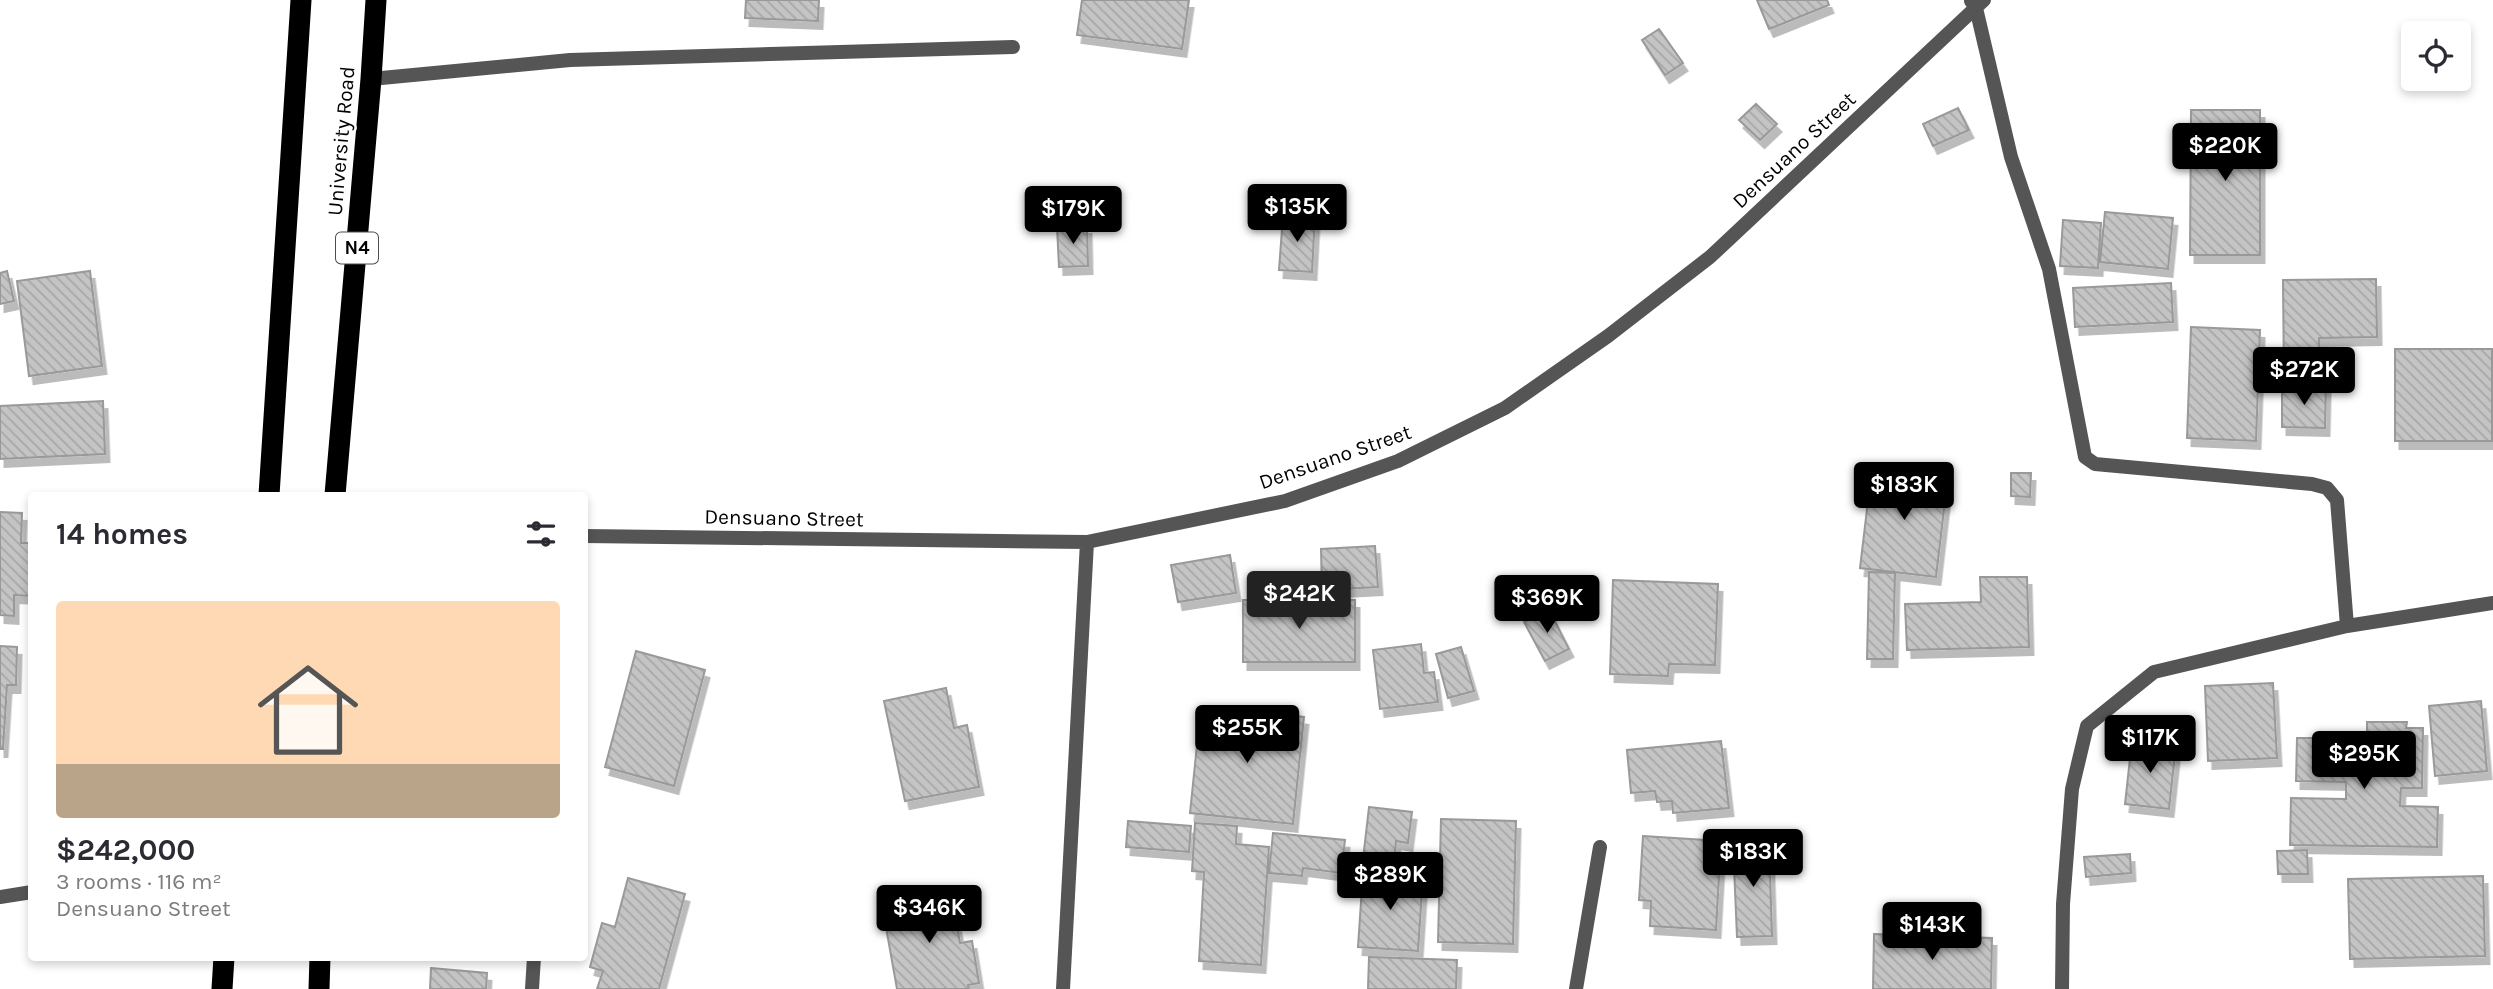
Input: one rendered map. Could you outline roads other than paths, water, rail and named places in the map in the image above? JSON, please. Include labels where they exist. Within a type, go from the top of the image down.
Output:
[{"type":"highway","points":[[269,492],[301,0]]},
{"type":"highway","name":"University Road","points":[[335,492],[376,0]]},
{"type":"highway","points":[[222,989],[224,961]]},
{"type":"highway","points":[[318,989],[320,961]]},
{"type":"street","points":[[1977,3],[2011,157],[2049,269],[2085,457],[2095,464],[2218,474],[2327,488],[2337,500],[2347,626]]},
{"type":"street","name":"Densuano Street","points":[[588,536],[1087,542],[1284,501],[1398,461],[1505,408],[1608,336],[1710,257],[1977,3]]},
{"type":"street","points":[[371,79],[570,60],[1013,47]]},
{"type":"street","points":[[1063,989],[1087,542]]},
{"type":"street","points":[[2062,989],[2063,904],[2072,789],[2087,726],[2154,673],[2347,626],[2493,604]]},
{"type":"street","points":[[1576,989],[1600,847]]},
{"type":"street","points":[[0,897],[28,893]]},
{"type":"street","points":[[532,989],[534,961]]}]
